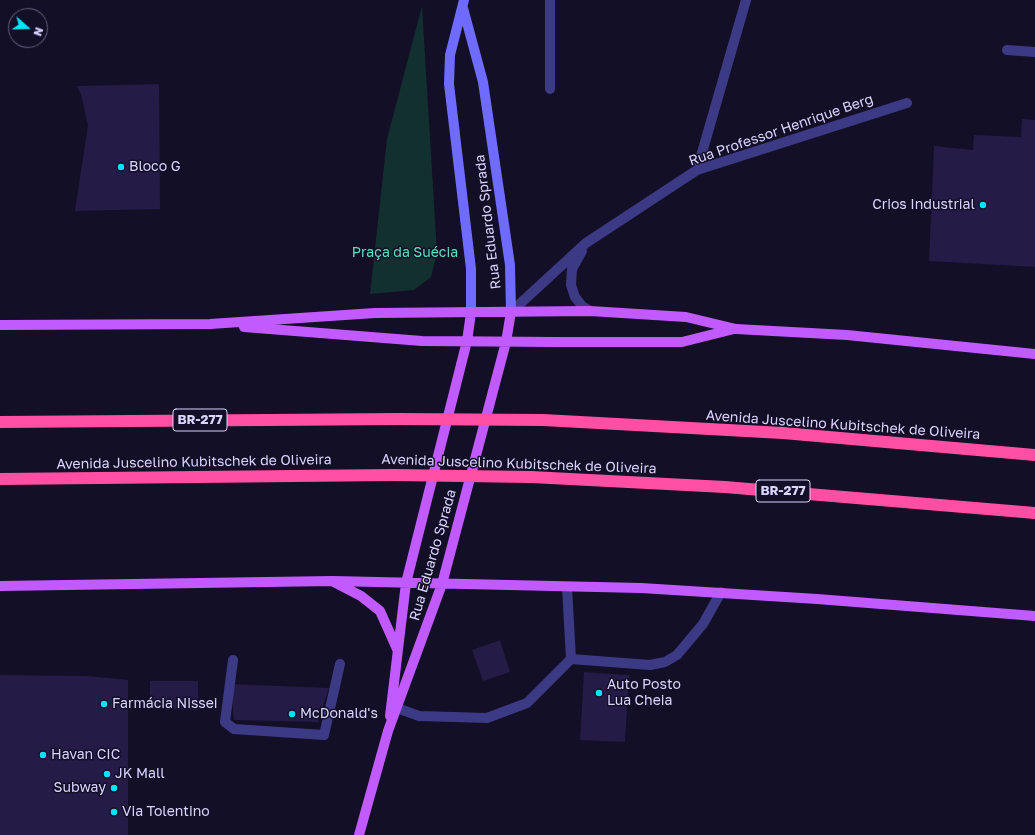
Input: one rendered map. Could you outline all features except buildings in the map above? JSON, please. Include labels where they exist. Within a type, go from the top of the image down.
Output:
[{"type":"highway","name":"Avenida Juscelino Kubitschek de Oliveira","points":[[0,422],[399,419],[542,420],[783,433],[1035,455]]},
{"type":"highway","name":"Avenida Juscelino Kubitschek de Oliveira","points":[[0,479],[394,475],[531,477],[725,487],[1035,513]]},
{"type":"main road","name":"Rua Eduardo Sprada","points":[[360,835],[388,731],[442,584],[506,342],[511,312],[510,265],[483,82],[463,3]]},
{"type":"main road","name":"Rua Eduardo Sprada","points":[[388,731],[406,583],[467,341],[471,313],[471,269],[449,84],[450,55],[463,3]]},
{"type":"main road","points":[[0,325],[210,324],[375,313],[590,311],[686,317],[736,329],[847,335],[1035,354]]},
{"type":"main road","points":[[210,324],[381,339],[506,342],[682,342],[736,329]]},
{"type":"main road","points":[[332,581],[361,596],[380,611],[398,650]]},
{"type":"main road","points":[[0,586],[332,581],[567,587],[721,592],[1035,616]]},
{"type":"street","points":[[550,0],[550,89]]},
{"type":"street","points":[[697,170],[746,0]]},
{"type":"street","points":[[1006,50],[1035,52]]},
{"type":"street","name":"Rua Professor Henrique Berg","points":[[511,312],[586,243],[697,170],[907,103]]},
{"type":"street","name":"Rua Professor Henrique Berg","points":[[586,243],[572,269],[571,285],[575,297],[582,306],[590,311]]},
{"type":"street","points":[[397,708],[419,716],[487,718],[527,704],[572,659],[567,587]]},
{"type":"street","points":[[572,659],[650,665],[665,662],[677,654],[703,624],[721,592]]},
{"type":"street","points":[[233,660],[225,722],[234,729],[324,735],[340,664]]},
{"type":"green space","name":"Praça da Suécia","points":[[422,6],[437,253],[431,277],[414,290],[370,294],[387,139]]},
{"type":"place","name":"Bloco G","points":[[121,167]]},
{"type":"place","name":"Crios Industrial","points":[[983,205]]},
{"type":"place","name":"Auto Posto Lua Cheia","points":[[599,693]]},
{"type":"place","name":"Farmácia Nissei","points":[[104,704]]},
{"type":"place","name":"McDonald's","points":[[292,714]]},
{"type":"place","name":"Havan CIC","points":[[43,755]]},
{"type":"place","name":"JK Mall","points":[[107,774]]},
{"type":"place","name":"Subway","points":[[114,788]]},
{"type":"place","name":"Via Tolentino","points":[[114,812]]}]
